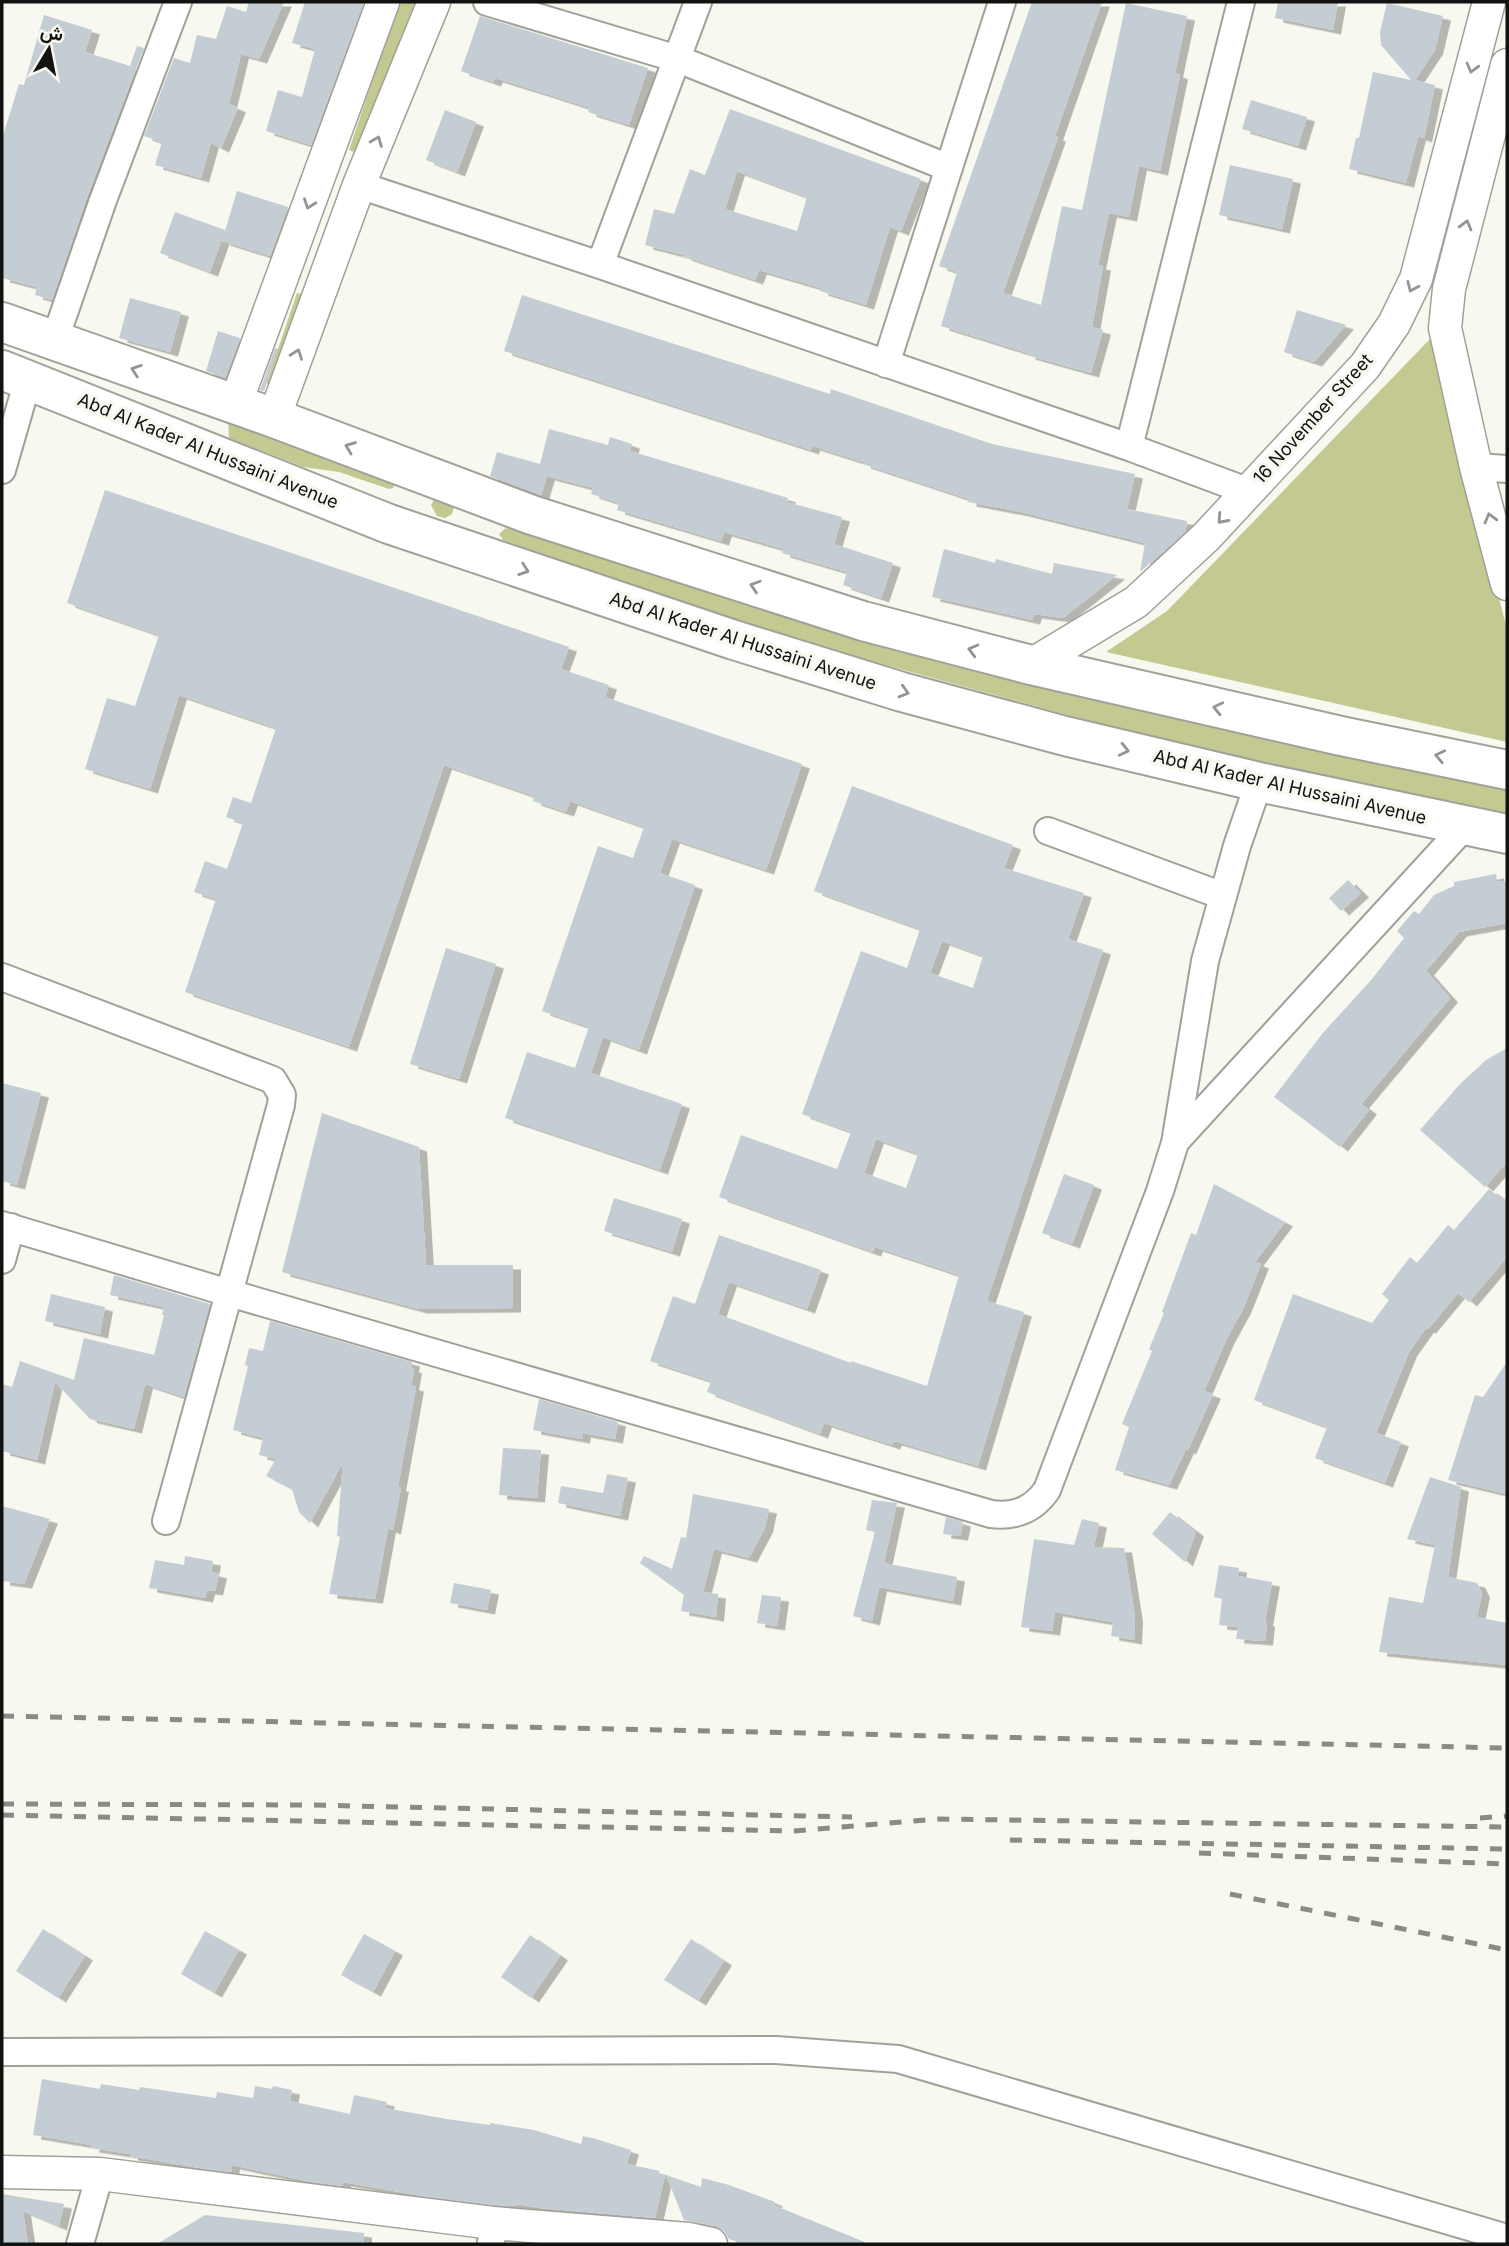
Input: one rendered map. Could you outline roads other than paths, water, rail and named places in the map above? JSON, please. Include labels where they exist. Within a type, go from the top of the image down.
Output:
[{"type":"main road","points":[[2,322],[274,418],[532,515],[863,621],[1031,665],[1341,736],[1507,770]]},
{"type":"main road","name":"Abd Al Kader Al Hussaini Avenue","points":[[15,375],[389,524],[734,640],[902,692],[1065,736],[1259,782],[1507,834]]},
{"type":"main road","points":[[389,524],[397,517],[408,499],[411,489],[407,469]]},
{"type":"main road","points":[[459,548],[458,521],[468,506],[483,496]]},
{"type":"street","points":[[54,342],[102,203],[178,2]]},
{"type":"street","points":[[235,405],[383,2]]},
{"type":"street","points":[[274,418],[359,185],[434,2]]},
{"type":"street","points":[[486,2],[678,59],[948,168]]},
{"type":"street","points":[[600,265],[698,2]]},
{"type":"street","points":[[886,364],[1002,2]]},
{"type":"street","points":[[1129,447],[1241,2]]},
{"type":"street","name":"16 November Street","points":[[1031,665],[1136,602],[1206,537],[1365,366],[1394,324],[1416,279],[1489,2]]},
{"type":"street","points":[[1507,65],[1449,289],[1445,328],[1476,467],[1507,584]]},
{"type":"street","points":[[359,185],[1129,447],[1247,491]]},
{"type":"street","points":[[2,470],[15,375]]},
{"type":"street","points":[[1476,467],[1507,469]]},
{"type":"street","points":[[2,1260],[6,1226],[991,1514],[1013,1515],[1033,1506],[1047,1490],[1160,1191],[1175,1143],[1205,961],[1259,782]]},
{"type":"street","points":[[1175,1143],[1465,826]]},
{"type":"street","points":[[1048,831],[1223,896]]},
{"type":"street","points":[[2,977],[273,1080],[279,1086],[281,1105],[166,1521]]},
{"type":"street","points":[[2,2052],[776,2050],[898,2059],[1507,2238]]},
{"type":"street","points":[[2,2172],[100,2174],[492,2233],[697,2243]]},
{"type":"street","points":[[80,2244],[100,2174]]},
{"type":"railway","points":[[2,1716],[1507,1748]]},
{"type":"railway","points":[[2,1804],[310,1805],[852,1817]]},
{"type":"railway","points":[[2,1815],[794,1831],[936,1819],[1507,1827]]},
{"type":"railway","points":[[1480,1818],[1507,1816]]},
{"type":"railway","points":[[1010,1840],[1507,1849]]},
{"type":"railway","points":[[1199,1853],[1507,1864]]},
{"type":"railway","points":[[1230,1894],[1507,1950]]}]
